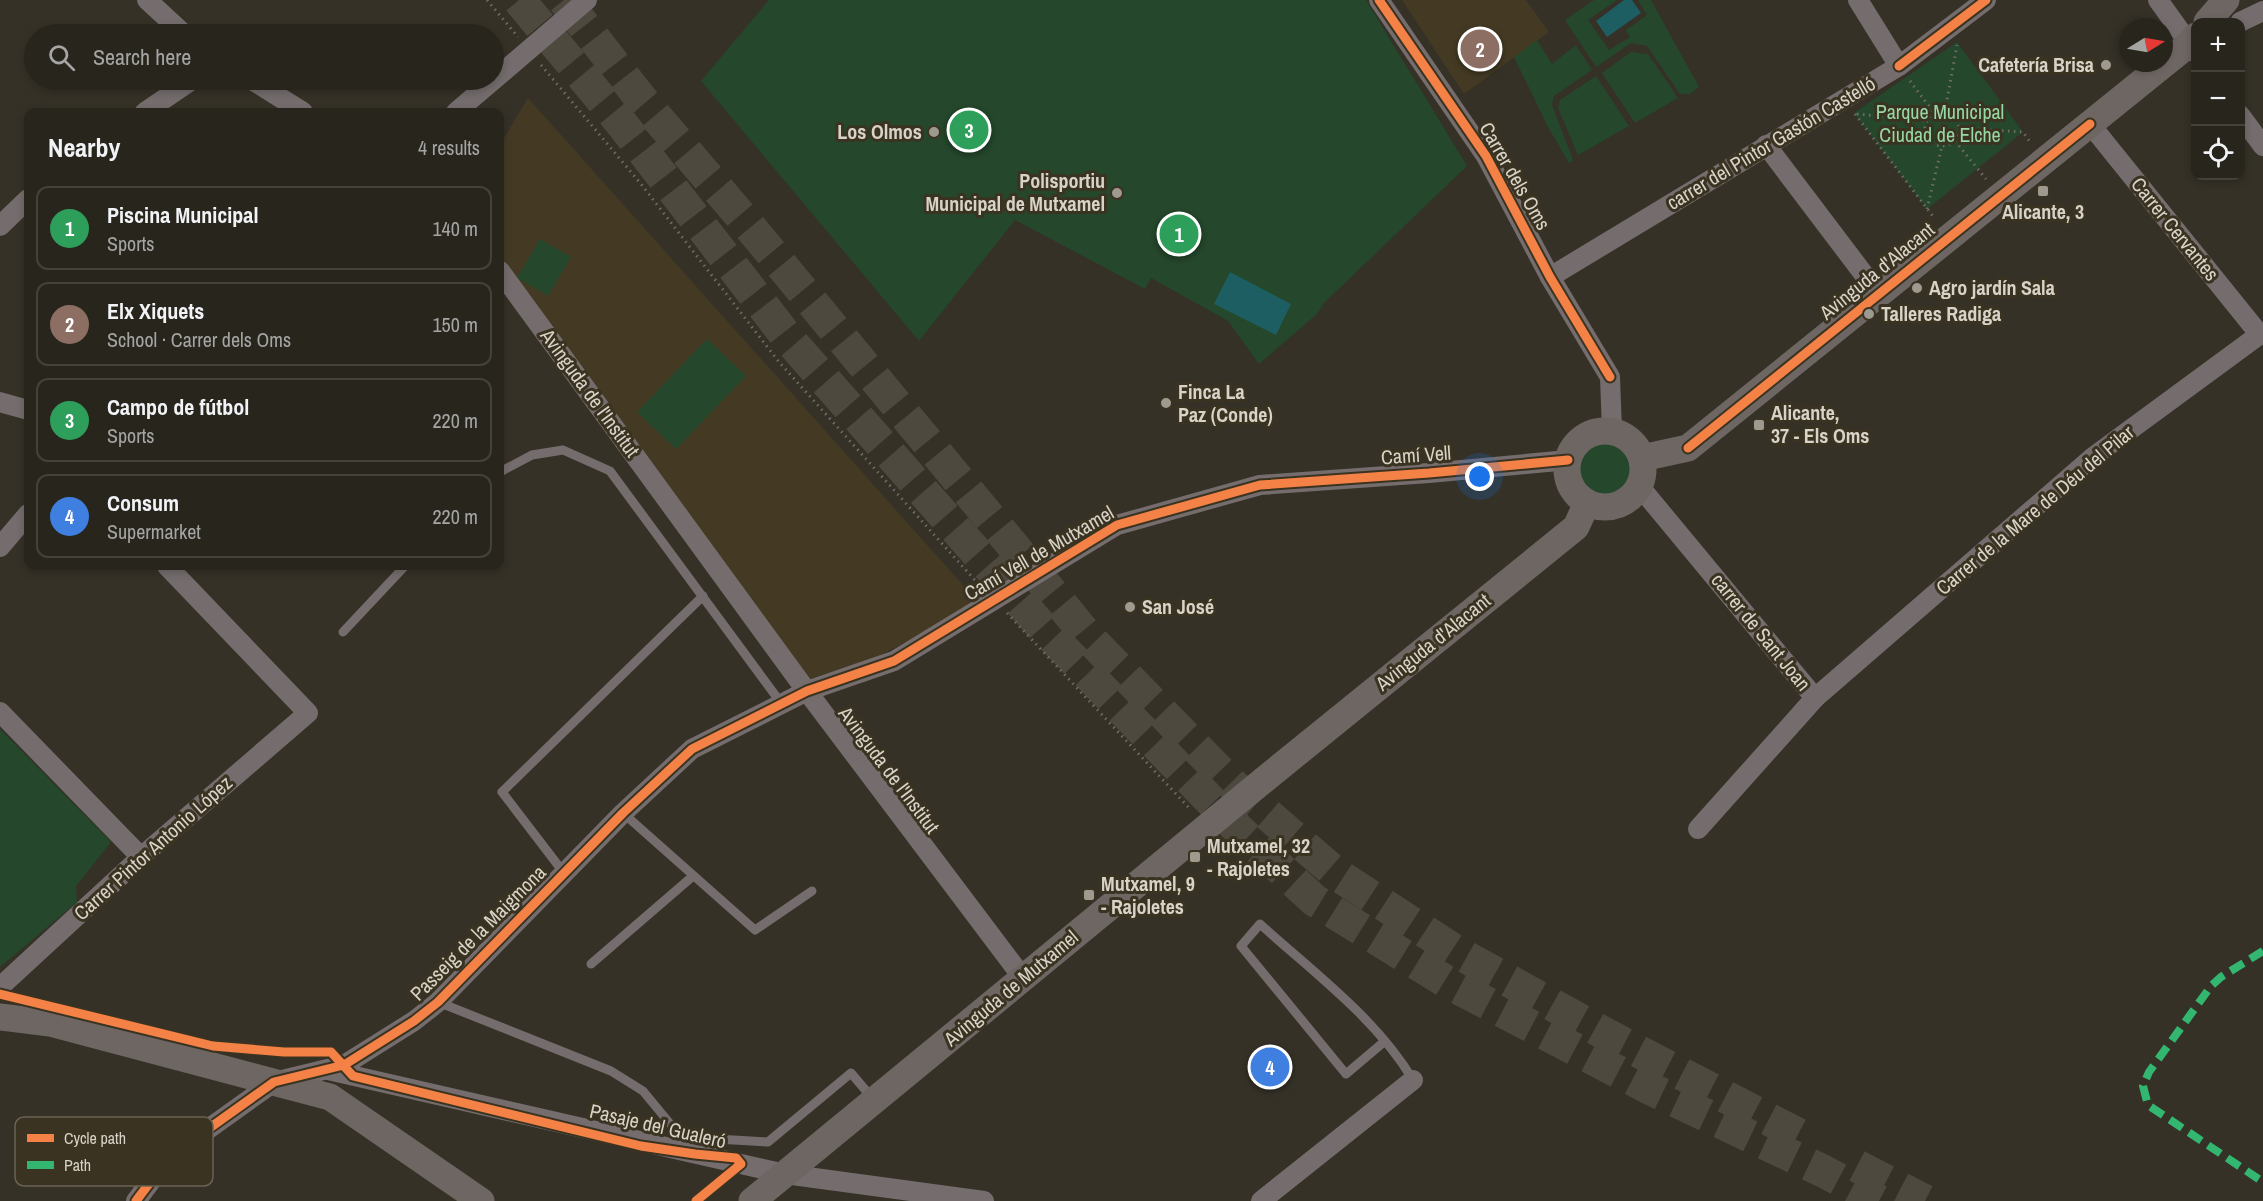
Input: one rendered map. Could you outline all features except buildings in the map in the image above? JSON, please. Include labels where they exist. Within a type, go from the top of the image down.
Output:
[{"type":"street","points":[[147,0],[173,24]]},
{"type":"street","points":[[504,71],[587,0]]},
{"type":"street","name":"Carrer dels Oms","points":[[1379,0],[1486,156],[1550,277],[1610,377],[1612,431]]},
{"type":"street","points":[[1858,0],[1903,71]]},
{"type":"street","name":"carrer del Pintor Gastón Castelló","points":[[1550,277],[1766,145],[1903,71],[1986,0]]},
{"type":"street","points":[[2158,0],[2191,39]]},
{"type":"street","points":[[2210,18],[2226,0]]},
{"type":"street","points":[[2245,20],[2263,11]]},
{"type":"street","name":"Avinguda d'Alacant","points":[[1642,458],[1688,448],[1878,293],[2191,45]]},
{"type":"street","points":[[151,108],[177,90]]},
{"type":"street","points":[[268,90],[297,108]]},
{"type":"street","points":[[461,108],[482,90]]},
{"type":"street","points":[[2245,121],[2263,146]]},
{"type":"street","name":"Carrer Cervantes","points":[[2090,124],[2261,333]]},
{"type":"street","points":[[1766,145],[1878,293]]},
{"type":"street","points":[[0,226],[24,203]]},
{"type":"street","name":"Avinguda de l'Institut","points":[[504,276],[807,691],[1023,978]]},
{"type":"street","name":"Carrer de la Mare de Déu del Pilar","points":[[1815,698],[2092,457],[2261,333]]},
{"type":"street","points":[[0,402],[24,409]]},
{"type":"street","points":[[1612,431],[1631,440],[1642,458],[1644,469],[1640,487],[1620,505],[1609,508],[1587,503],[1577,495],[1570,484],[1567,472],[1572,449],[1590,434],[1612,431]]},
{"type":"street","name":"Camí Vell","points":[[1338,479],[1568,460]]},
{"type":"street","name":"Camí Vell de Mutxamel","points":[[807,691],[894,661],[1117,525],[1260,485],[1338,479]]},
{"type":"street","name":"carrer de Sant Joan","points":[[1640,487],[1815,698],[1698,829]]},
{"type":"street","name":"Avinguda d'Alacant","points":[[1270,775],[1576,527],[1587,503]]},
{"type":"street","points":[[0,547],[24,519]]},
{"type":"street","name":"Carrer Pintor Antonio López","points":[[0,987],[141,857],[308,713],[171,570]]},
{"type":"street","name":"Passeig de la Maigmona","points":[[213,1126],[274,1082],[344,1065],[414,1022],[438,1002],[623,813],[692,749],[807,691]]},
{"type":"street","points":[[0,712],[141,857]]},
{"type":"street","name":"Avinguda de Mutxamel","points":[[752,1201],[1270,775]]},
{"type":"street","points":[[0,1017],[51,1023],[330,1097],[481,1201]]},
{"type":"street","name":"Pasaje del Gualeró","points":[[326,1070],[785,1174],[984,1201]]},
{"type":"street","points":[[1261,1201],[1413,1080]]},
{"type":"street","name":"Passeig de la Maigmona","points":[[136,1201],[147,1186]]},
{"type":"lane","points":[[504,470],[531,455],[563,450],[610,471],[781,703]]},
{"type":"lane","points":[[343,632],[401,570]]},
{"type":"lane","points":[[564,873],[502,792],[703,596]]},
{"type":"lane","points":[[623,813],[755,930],[812,891]]},
{"type":"lane","points":[[591,964],[693,876]]},
{"type":"lane","points":[[1385,1041],[1346,1074],[1241,946],[1260,924],[1373,1026],[1385,1041],[1413,1080]]},
{"type":"lane","points":[[438,1002],[610,1071],[643,1090],[681,1137],[768,1142],[851,1073],[875,1100]]},
{"type":"path","points":[[487,0],[641,184],[779,362],[994,600],[1206,827]]},
{"type":"path","points":[[1945,111],[1957,42]]},
{"type":"path","points":[[1903,71],[1934,113]]},
{"type":"path","points":[[1945,111],[1955,117],[1960,128],[1955,141],[1948,146],[1936,146],[1925,133],[1926,121],[1934,113],[1945,111]]},
{"type":"path","points":[[1926,121],[1854,113],[1927,209],[1942,146]]},
{"type":"path","points":[[1960,128],[2023,132]]},
{"type":"path","points":[[1955,141],[1977,168]]},
{"type":"shaded area","points":[[1402,0],[1526,0],[1549,32],[1464,94]]},
{"type":"shaded area","points":[[528,98],[979,603],[877,657],[803,681],[504,264],[504,138]]},
{"type":"green space","name":"Polisportiu Municipal de Mutxamel","points":[[769,0],[1366,0],[1467,166],[1324,303],[1317,314],[1259,364],[1228,321],[1151,278],[1145,289],[1015,220],[919,341],[701,81]]},
{"type":"green space","points":[[1594,0],[1617,0],[1588,20],[1609,50],[1630,37],[1626,30],[1647,15],[1638,0],[1651,0],[1699,87],[1690,94],[1680,94],[1647,46],[1631,43],[1596,67],[1565,20]]},
{"type":"green space","points":[[1537,40],[1552,64],[1576,45],[1592,70],[1554,96],[1552,105],[1573,160],[1569,163],[1548,127],[1514,57]]},
{"type":"green space","name":"Parque Municipal Ciudad de Elche","points":[[1957,42],[2023,132],[1927,209],[1854,113]]},
{"type":"green space","points":[[1631,52],[1648,54],[1678,98],[1635,123],[1602,73]]},
{"type":"green space","points":[[1596,76],[1629,126],[1578,155],[1558,108],[1560,100]]},
{"type":"green space","points":[[540,239],[571,257],[548,296],[517,278]]},
{"type":"green space","points":[[707,339],[746,376],[676,449],[637,412]]},
{"type":"green space","points":[[1606,439],[1623,444],[1631,452],[1636,469],[1631,486],[1623,494],[1606,499],[1589,494],[1581,486],[1576,469],[1581,452],[1589,444]]},
{"type":"green space","points":[[0,729],[111,842],[76,886],[77,902],[0,967]]},
{"type":"water","points":[[1624,0],[1632,0],[1641,13],[1607,37],[1596,21]]},
{"type":"water","points":[[1230,272],[1291,304],[1276,335],[1214,304]]},
{"type":"tunnel","points":[[519,0],[622,124],[787,337],[1043,628],[1238,829],[1314,900],[1447,982],[1647,1087],[1823,1171],[1879,1201]]},
{"type":"tunnel","points":[[564,0],[642,100],[745,221],[1089,638],[1232,784],[1338,875],[1455,951],[1609,1036],[1801,1136]]},
{"type":"tunnel","points":[[1857,1166],[1925,1201]]},
{"type":"marked path","points":[[2263,951],[2221,977],[2211,986],[2149,1072],[2143,1086],[2148,1105],[2263,1182]]},
{"type":"cycle path","points":[[1379,0],[1486,156],[1550,277],[1610,377]]},
{"type":"cycle path","points":[[1899,66],[1986,0]]},
{"type":"cycle path","points":[[1688,448],[2090,124]]},
{"type":"cycle path","points":[[213,1126],[274,1082],[344,1065],[414,1021],[438,1002],[623,813],[692,749],[807,691],[894,661],[1117,525],[1260,485],[1568,460]]},
{"type":"cycle path","points":[[0,994],[213,1046],[284,1052],[331,1052],[353,1076],[641,1146],[736,1158],[741,1164],[696,1201]]},
{"type":"cycle path","points":[[136,1201],[147,1186]]},
{"type":"place","name":"Elx Xiquets","points":[[1480,49]]},
{"type":"place","name":"Cafetería Brisa","points":[[2106,65]]},
{"type":"place","name":"Campo de fútbol","points":[[969,130]]},
{"type":"place","name":"Los Olmos","points":[[934,132]]},
{"type":"place","name":"Alicante, 3","points":[[2043,191]]},
{"type":"place","name":"Polisportiu Municipal de Mutxamel","points":[[1117,193]]},
{"type":"place","name":"Piscina Municipal","points":[[1179,234]]},
{"type":"place","name":"Agro jardín Sala","points":[[1917,288]]},
{"type":"place","name":"Talleres Radiga","points":[[1869,314]]},
{"type":"place","name":"Finca La Paz (Conde)","points":[[1166,403]]},
{"type":"place","name":"Alicante, 37 - Els Oms","points":[[1759,425]]},
{"type":"place","name":"San José","points":[[1130,607]]},
{"type":"place","name":"Mutxamel, 32 - Rajoletes","points":[[1195,857]]},
{"type":"place","name":"Mutxamel, 9 - Rajoletes","points":[[1089,895]]},
{"type":"place","name":"Consum","points":[[1270,1067]]}]
